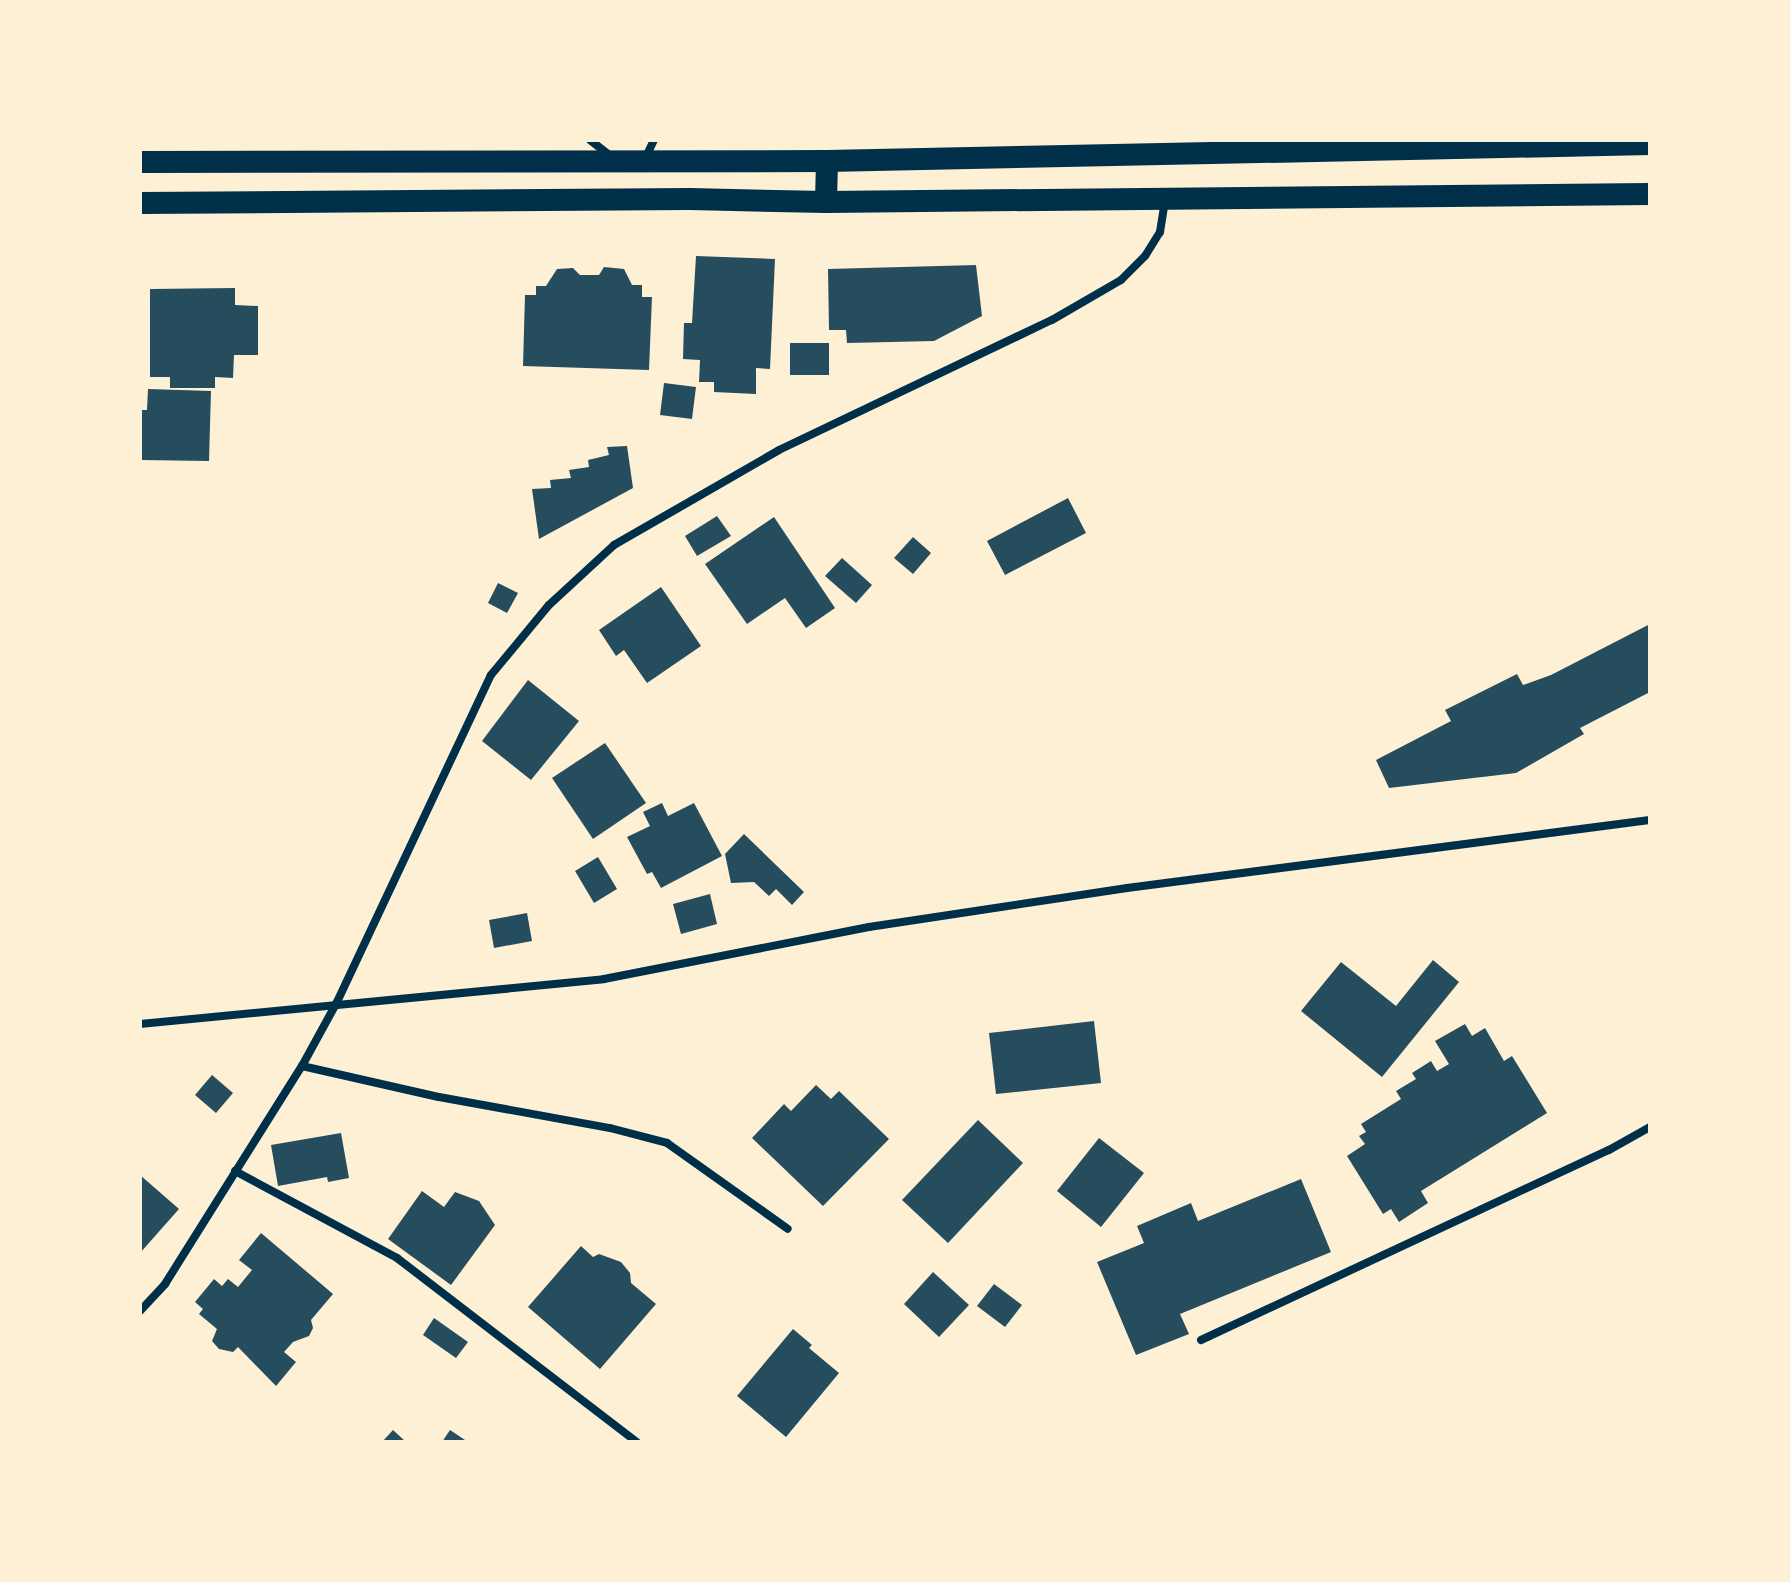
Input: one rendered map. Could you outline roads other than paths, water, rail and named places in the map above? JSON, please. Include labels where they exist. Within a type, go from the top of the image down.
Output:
[{"type":"highway","points":[[140,162],[827,161],[1650,144]]},
{"type":"highway","points":[[689,160],[690,199]]},
{"type":"highway","points":[[826,202],[827,161]]},
{"type":"highway","points":[[140,203],[690,199],[826,202],[1650,194]]},
{"type":"street","points":[[590,140],[619,163]]},
{"type":"street","points":[[643,162],[654,140]]},
{"type":"street","points":[[140,1311],[165,1284],[302,1066],[337,1002],[491,675],[549,605],[614,545],[779,450],[1052,320],[1121,280],[1145,256],[1160,232],[1165,198]]},
{"type":"street","points":[[140,1024],[337,1002],[604,979],[869,927],[1112,890],[1650,820]]},
{"type":"street","points":[[302,1066],[439,1097],[610,1128],[667,1143],[788,1229]]},
{"type":"street","points":[[1201,1340],[1609,1150],[1650,1127]]},
{"type":"street","points":[[235,1171],[397,1258],[637,1442]]}]
